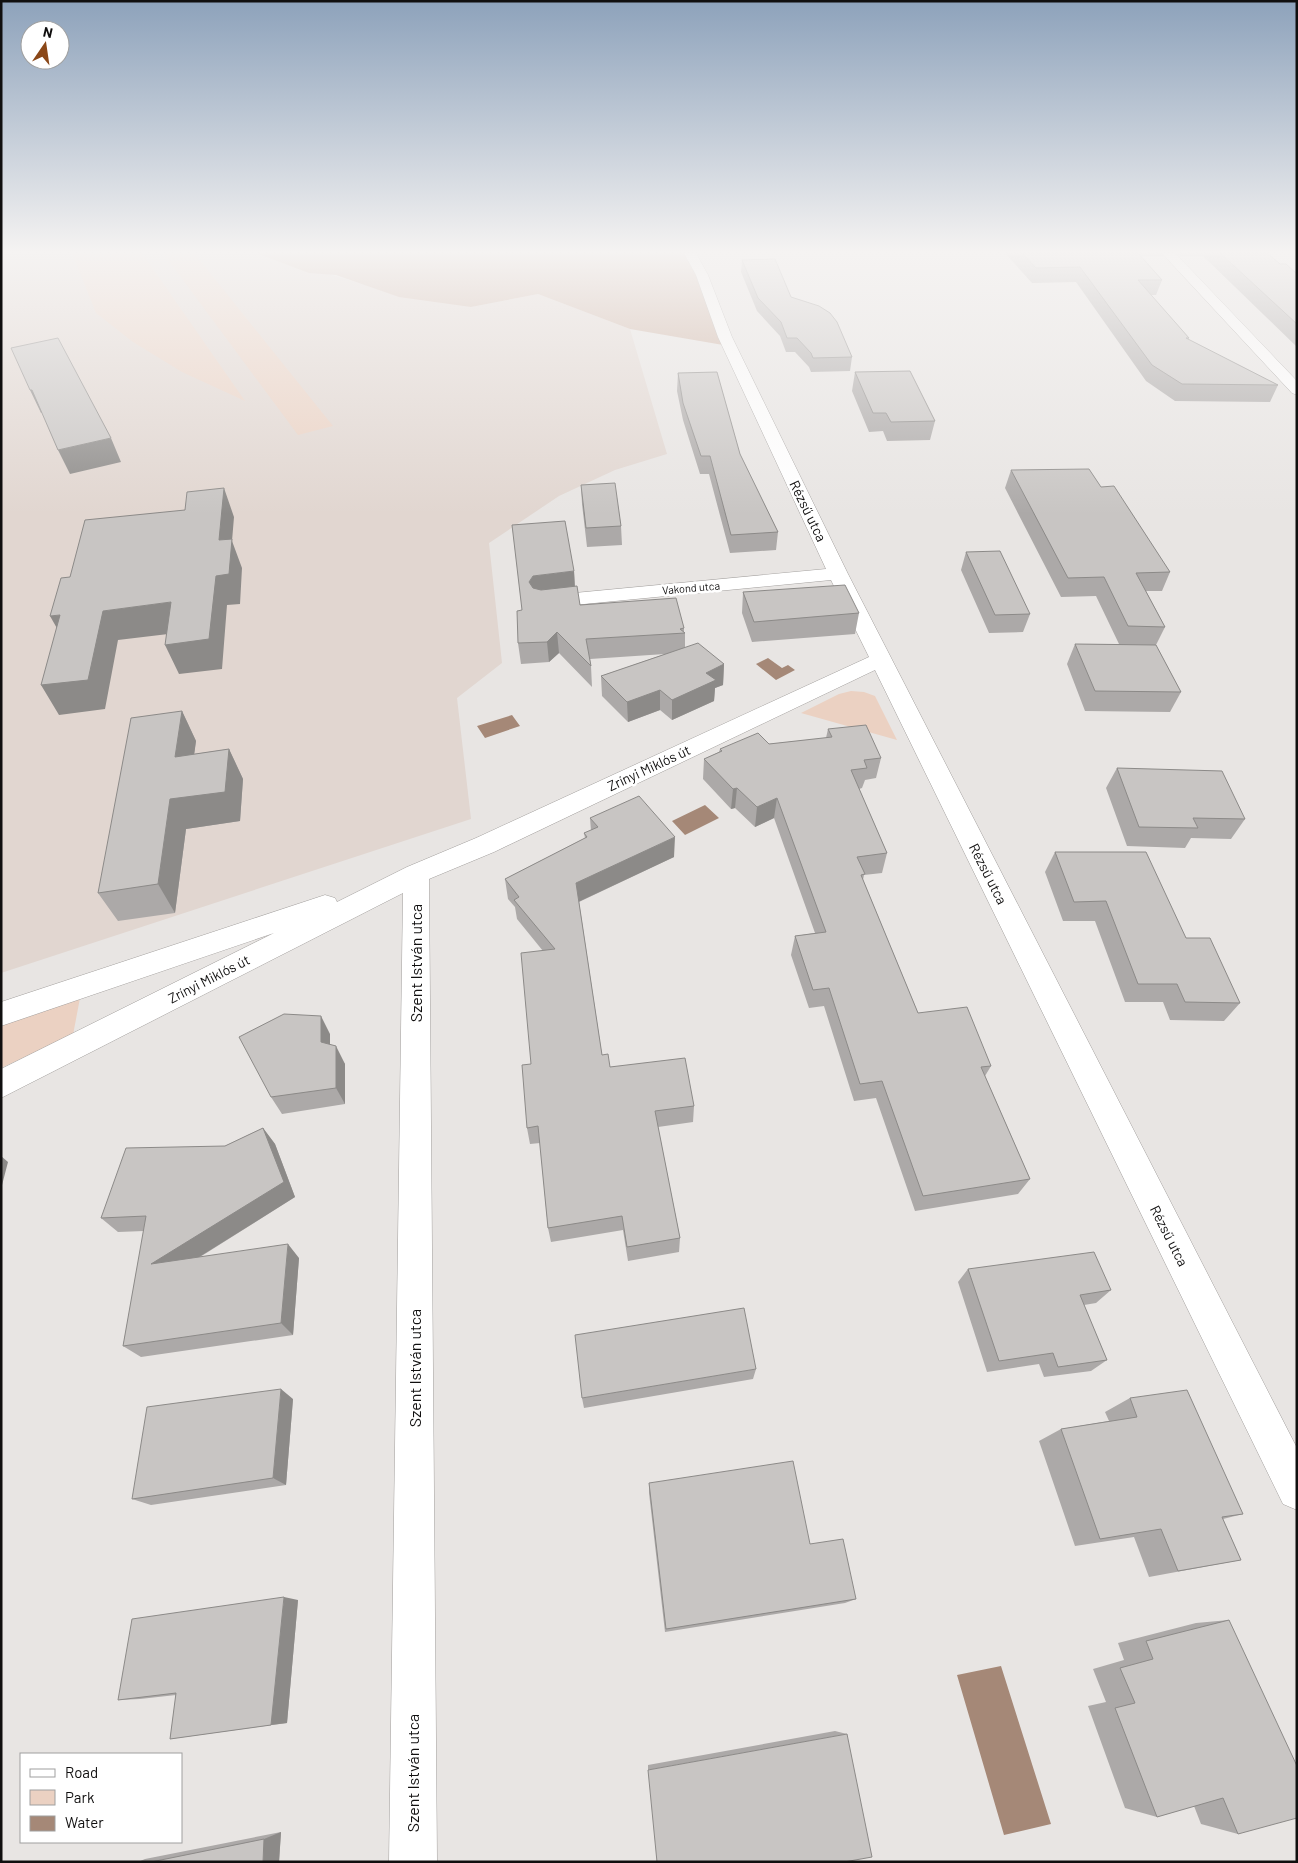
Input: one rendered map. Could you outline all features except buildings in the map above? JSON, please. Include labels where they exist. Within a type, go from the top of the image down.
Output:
[{"type":"street","name":"Rézsű utca","points":[[726,340],[880,659],[1297,1490]]},
{"type":"street","points":[[1250,340],[1297,390]]},
{"type":"street","name":"Vakond utca","points":[[543,602],[838,574]]},
{"type":"street","name":"Zrínyi Miklós út","points":[[1,1084],[416,874],[485,845],[880,659]]},
{"type":"street","name":"Zrínyi Miklós út","points":[[1,1014],[416,874]]},
{"type":"street","name":"Szent István utca","points":[[413,1862],[416,874]]},
{"type":"shaded area","points":[[1,340],[633,340],[667,454],[615,470],[559,496],[489,543],[502,663],[457,698],[471,819],[1,973]]},
{"type":"shaded area","points":[[694,340],[726,340],[729,346]]},
{"type":"green space","points":[[130,340],[203,340],[245,401],[182,372]]},
{"type":"green space","points":[[227,340],[264,340],[333,426],[298,435]]},
{"type":"green space","points":[[851,691],[864,692],[875,696],[897,740],[801,713],[839,694]]},
{"type":"green space","points":[[80,998],[73,1035],[1,1068],[1,1025]]},
{"type":"water","points":[[768,658],[782,668],[788,665],[795,670],[776,680],[756,664]]},
{"type":"water","points":[[512,715],[520,726],[485,738],[477,726]]},
{"type":"water","points":[[705,805],[719,818],[685,835],[672,821]]},
{"type":"water","points":[[1001,1666],[1051,1824],[1004,1835],[957,1675]]}]
